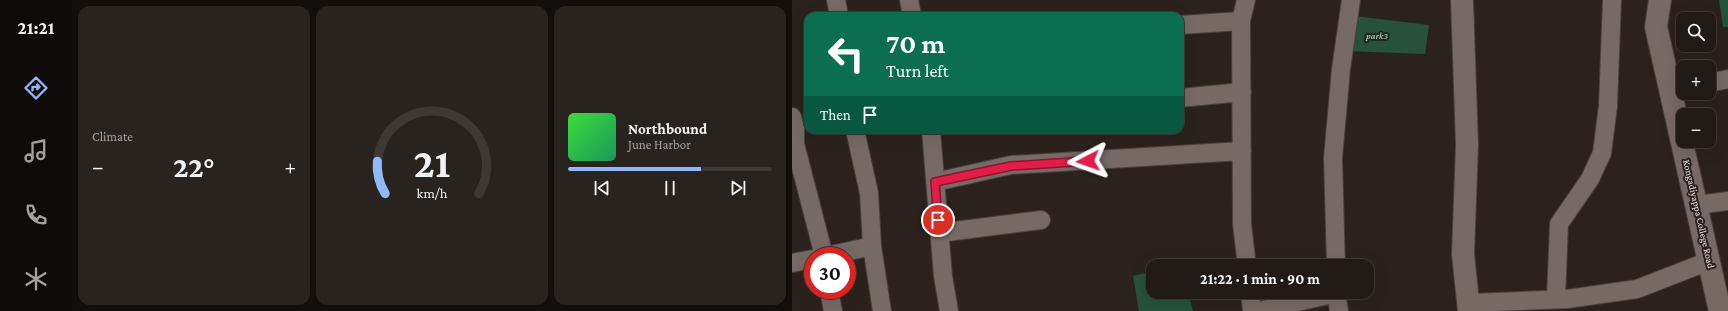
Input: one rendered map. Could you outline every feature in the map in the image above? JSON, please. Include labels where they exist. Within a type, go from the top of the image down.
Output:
[{"type":"street","points":[[836,0],[838,12]]},
{"type":"street","points":[[909,0],[911,12]]},
{"type":"street","points":[[1246,0],[1241,21],[1242,224],[1246,259]]},
{"type":"street","points":[[1336,259],[1333,158],[1341,70],[1351,0]]},
{"type":"street","points":[[1462,0],[1467,145],[1463,254],[1469,307],[1556,299],[1636,289],[1709,261]]},
{"type":"street","points":[[1556,299],[1559,224],[1590,179],[1602,153],[1608,106],[1612,0]]},
{"type":"street","name":"Kongadiyappa College Road","points":[[1660,0],[1656,27],[1676,86]]},
{"type":"street","points":[[1184,25],[1241,21]]},
{"type":"street","points":[[1716,82],[1728,79]]},
{"type":"street","points":[[1184,98],[1242,92]]},
{"type":"street","name":"Kongadiyappa College Road","points":[[1679,100],[1697,205],[1720,311]]},
{"type":"street","points":[[797,125],[795,144],[822,247]]},
{"type":"street","points":[[856,134],[869,193],[872,246],[882,311]]},
{"type":"street","points":[[933,134],[939,232],[943,276],[949,311]]},
{"type":"street","points":[[935,182],[1011,166],[1242,151]]},
{"type":"street","points":[[1697,205],[1728,200]]},
{"type":"street","points":[[939,232],[1040,220]]},
{"type":"street","points":[[856,250],[872,246]]},
{"type":"street","points":[[792,263],[804,261]]},
{"type":"street","points":[[831,299],[833,311]]},
{"type":"street","points":[[1251,299],[1252,311]]},
{"type":"street","points":[[1259,311],[1308,299]]},
{"type":"street","points":[[1337,299],[1340,311]]},
{"type":"green space","points":[[1719,0],[1728,0],[1728,27],[1723,27]]},
{"type":"green space","name":"park3","points":[[1354,16],[1429,25],[1425,54],[1347,51]]},
{"type":"green space","points":[[1146,273],[1146,299],[1190,299],[1193,311],[1139,311],[1133,276]]},
{"type":"route","points":[[938,220],[935,182],[1011,166],[1088,161]]}]
